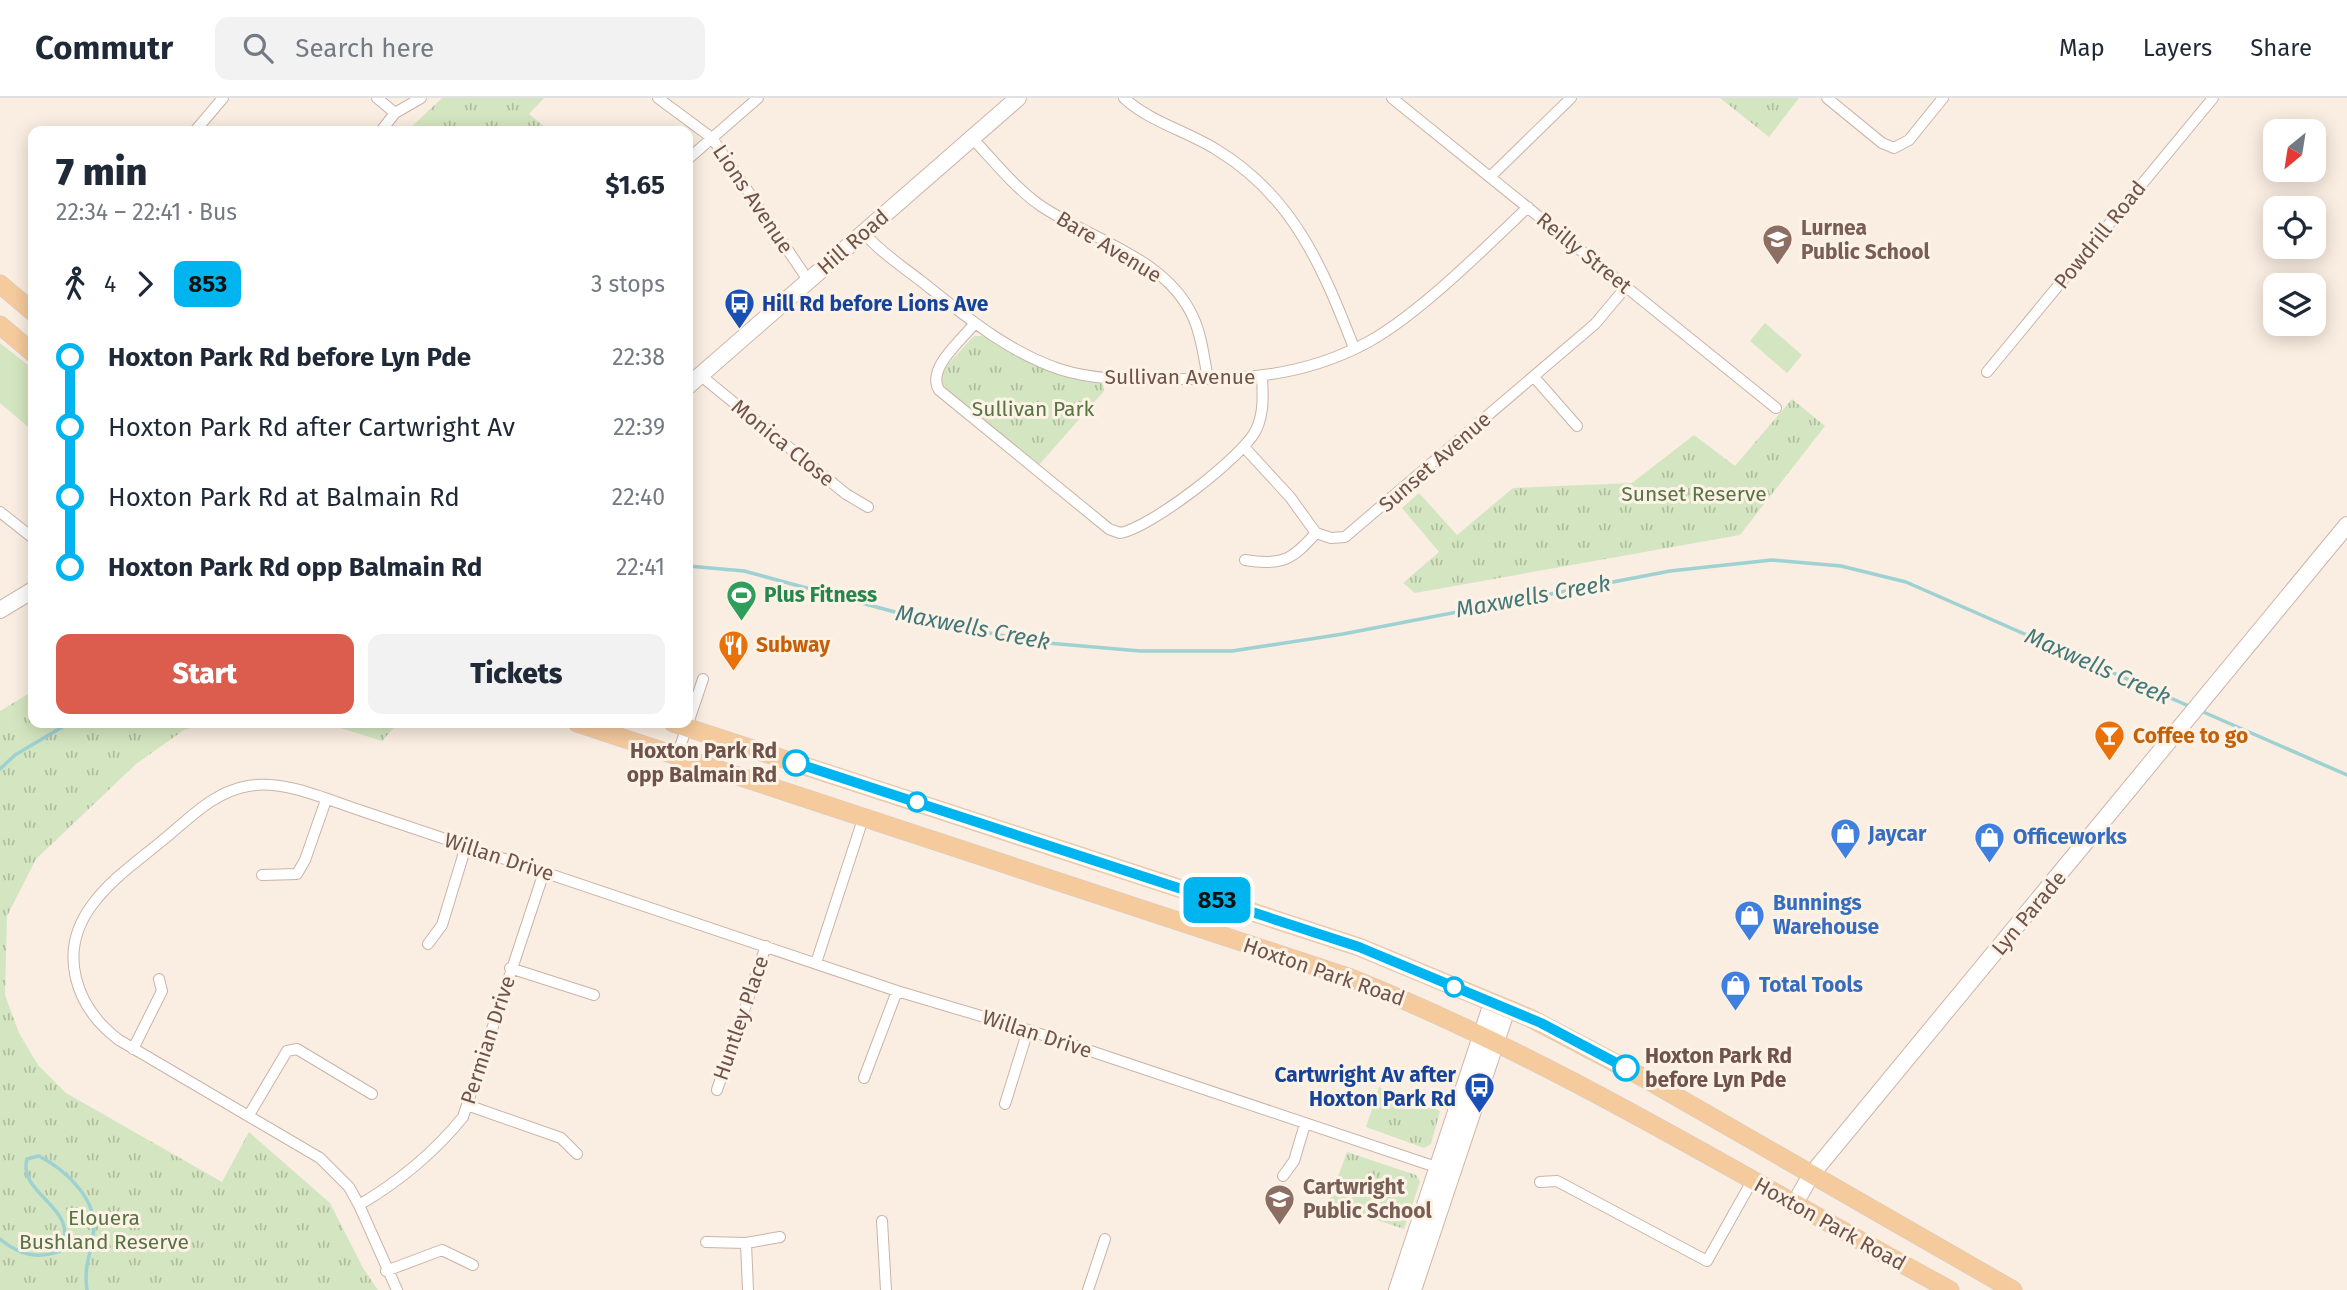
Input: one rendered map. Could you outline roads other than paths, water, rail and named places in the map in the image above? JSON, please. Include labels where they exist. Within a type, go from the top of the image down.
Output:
[{"type":"main road","points":[[0,284],[28,308]]},
{"type":"main road","points":[[0,326],[28,349]]},
{"type":"main road","name":"Hoxton Park Road","points":[[592,728],[1351,978],[1489,1038],[1667,1130],[1794,1205],[1950,1290]]},
{"type":"main road","name":"Hoxton Park Road","points":[[689,728],[1348,944],[1541,1023],[1644,1078],[2013,1290]]},
{"type":"street","points":[[199,126],[223,98]]},
{"type":"street","points":[[377,98],[395,113]]},
{"type":"street","points":[[385,126],[395,113],[421,98]]},
{"type":"street","name":"Lions Avenue","points":[[658,98],[712,138],[808,281]]},
{"type":"street","points":[[693,155],[758,98]]},
{"type":"street","name":"Hill Road","points":[[694,381],[1018,98]]},
{"type":"street","points":[[1124,98],[1142,112],[1228,156],[1270,191],[1291,216],[1317,256],[1354,348]]},
{"type":"street","name":"Reilly Street","points":[[1392,98],[1776,408]]},
{"type":"street","points":[[1491,176],[1571,98]]},
{"type":"street","points":[[1827,98],[1882,143],[1894,148],[1909,140],[1943,98]]},
{"type":"street","name":"Powdrill Road","points":[[1987,372],[2213,98]]},
{"type":"street","name":"Bare Avenue","points":[[972,138],[1039,205],[1153,268],[1170,283],[1186,303],[1196,324],[1208,379]]},
{"type":"street","name":"Sullivan Avenue","points":[[864,233],[975,323],[1020,353],[1070,372],[1125,380],[1262,377],[1313,366],[1380,335],[1414,309],[1528,206]]},
{"type":"street","name":"Sunset Avenue","points":[[1316,533],[1338,539],[1353,533],[1595,324],[1626,287]]},
{"type":"street","points":[[975,323],[936,372],[936,386],[1113,531],[1128,531],[1161,513],[1244,447],[1260,421],[1263,403],[1262,377]]},
{"type":"street","points":[[1534,377],[1577,426]]},
{"type":"street","name":"Monica Close","points":[[694,381],[846,494],[868,507]]},
{"type":"street","points":[[1244,447],[1290,496],[1316,533],[1295,557],[1263,563],[1245,560]]},
{"type":"street","points":[[0,512],[28,534]]},
{"type":"street","name":"Lyn Parade","points":[[1794,1205],[1811,1175],[2347,526]]},
{"type":"street","points":[[0,610],[28,593]]},
{"type":"street","points":[[693,699],[703,679]]},
{"type":"street","points":[[677,756],[680,728]]},
{"type":"street","name":"Willan Drive","points":[[397,1290],[349,1187],[320,1158],[133,1049],[93,1017],[78,990],[73,973],[74,946],[83,919],[92,905],[127,870],[222,793],[261,784],[326,800],[1445,1170]]},
{"type":"street","points":[[262,875],[296,874],[305,860],[326,800]]},
{"type":"street","points":[[816,963],[863,818]]},
{"type":"street","points":[[428,944],[442,925],[466,846]]},
{"type":"street","name":"Permian Drive","points":[[359,1205],[408,1173],[441,1145],[463,1117],[510,968],[544,872]]},
{"type":"street","name":"Huntley Place","points":[[717,1090],[766,946]]},
{"type":"street","points":[[510,968],[594,995]]},
{"type":"street","points":[[133,1049],[162,991],[159,979]]},
{"type":"street","points":[[864,1078],[897,991]]},
{"type":"street","points":[[1397,1290],[1422,1239],[1500,1006]]},
{"type":"street","points":[[1005,1104],[1028,1030]]},
{"type":"street","points":[[249,1115],[287,1051],[296,1049],[372,1094]]},
{"type":"street","points":[[467,1105],[561,1138],[577,1154]]},
{"type":"street","points":[[1283,1176],[1294,1161],[1305,1124]]},
{"type":"street","points":[[1540,1182],[1557,1181],[1707,1261],[1752,1181]]},
{"type":"street","points":[[882,1221],[886,1290]]},
{"type":"street","points":[[706,1242],[746,1243],[780,1237]]},
{"type":"street","points":[[1413,1290],[1422,1239]]},
{"type":"street","points":[[1088,1290],[1105,1240]]},
{"type":"street","points":[[746,1243],[748,1290]]},
{"type":"street","points":[[386,1271],[442,1250],[473,1265]]},
{"type":"waterway","name":"Maxwells Creek","points":[[693,566],[744,571],[928,621],[1036,642],[1140,651],[1232,651],[1343,634],[1670,571],[1772,560],[1841,566],[1906,582],[2191,707]]},
{"type":"waterway","name":"Maxwells Creek","points":[[2201,711],[2347,775]]},
{"type":"waterway","name":"Maxwells Creek","points":[[0,769],[15,755],[61,728]]},
{"type":"waterway","points":[[0,1239],[28,1254],[44,1255],[60,1251],[65,1236],[63,1223],[57,1212],[31,1183],[26,1172],[27,1159],[39,1156],[58,1168],[76,1185],[93,1215],[92,1243],[86,1272],[87,1290]]},
{"type":"place","name":"Lurnea Public School","points":[[1778,267]]},
{"type":"place","name":"Hill Rd before Lions Ave","points":[[739,331]]},
{"type":"place","name":"Plus Fitness","points":[[741,622]]},
{"type":"place","name":"Subway","points":[[733,672]]},
{"type":"place","name":"Hoxton Park Rd opp Balmain Rd","points":[[796,763]]},
{"type":"place","name":"Coffee to go","points":[[2110,763]]},
{"type":"place","name":"Jaycar","points":[[1845,861]]},
{"type":"place","name":"Officeworks","points":[[1990,864]]},
{"type":"place","name":"Bunnings Warehouse","points":[[1750,942]]},
{"type":"place","name":"Total Tools","points":[[1736,1012]]},
{"type":"place","name":"Hoxton Park Rd before Lyn Pde","points":[[1626,1068]]},
{"type":"place","name":"Cartwright Av after Hoxton Park Rd","points":[[1479,1114]]},
{"type":"place","name":"Cartwright Public School","points":[[1280,1226]]},
{"type":"park label","name":"Sullivan Park","points":[[1033,409]]},
{"type":"park label","name":"Sunset Reserve","points":[[1694,494]]},
{"type":"park label","name":"Elouera Bushland Reserve","points":[[104,1230]]}]
